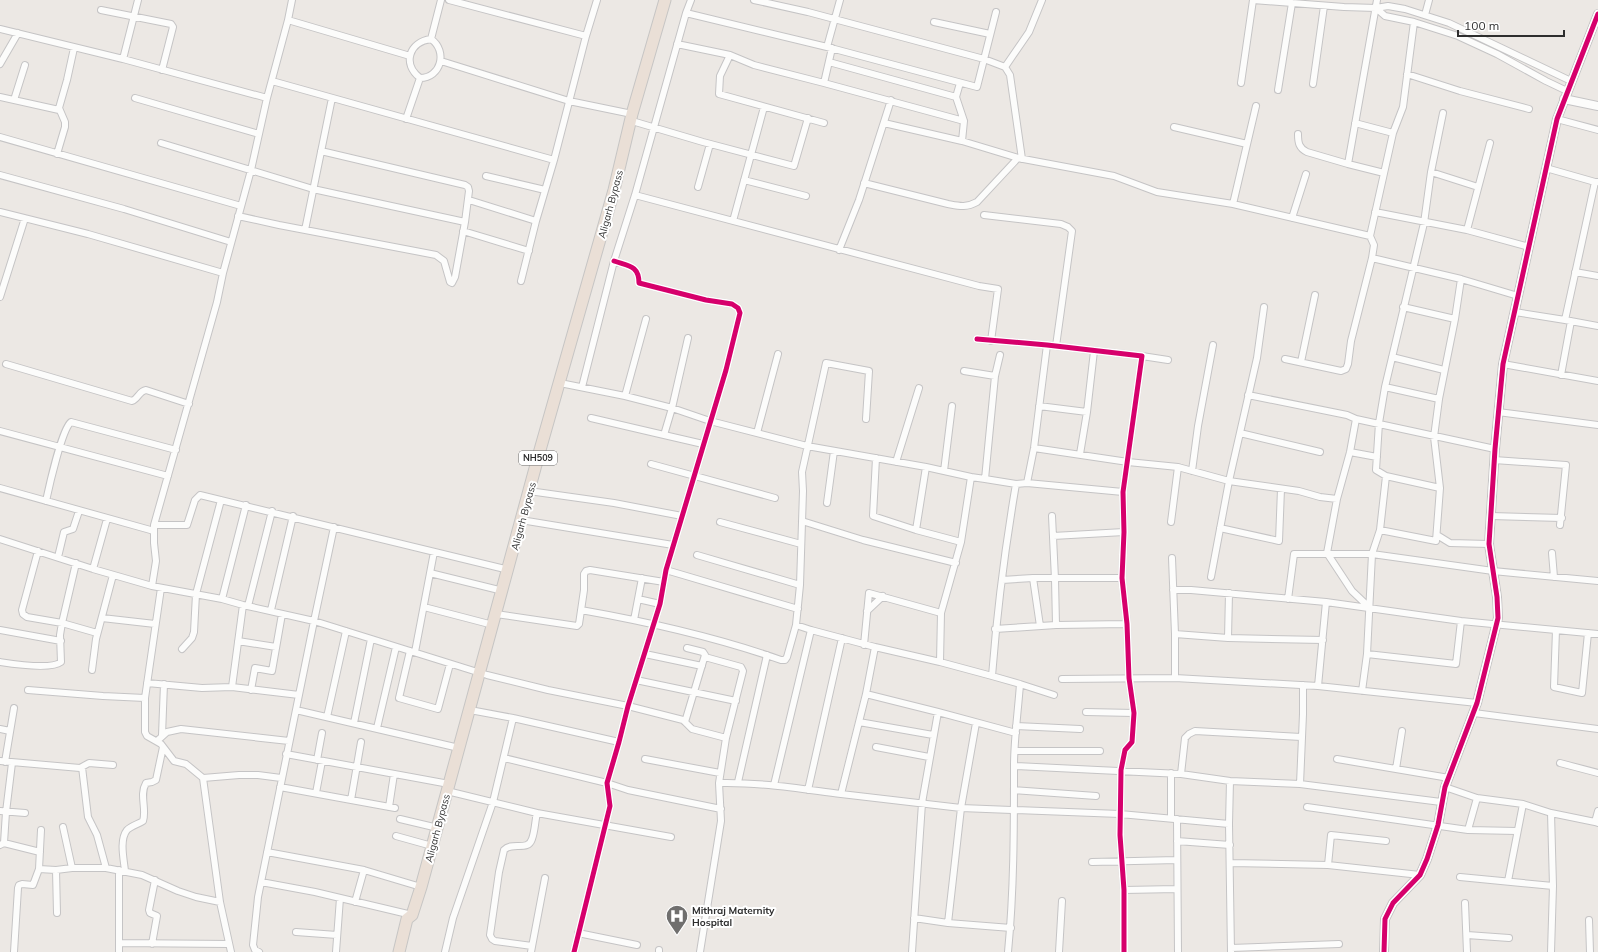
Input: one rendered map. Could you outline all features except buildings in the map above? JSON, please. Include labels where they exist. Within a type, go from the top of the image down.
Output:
[{"type":"highway","name":"Aligarh Bypass","points":[[399,952],[407,919],[412,915],[450,790],[459,748],[486,675],[493,625],[509,570],[535,492],[665,0]]},
{"type":"highway","name":"Aligarh Bypass","points":[[405,952],[415,921],[412,915]]},
{"type":"street","points":[[123,60],[138,0]]},
{"type":"street","points":[[152,586],[156,561],[154,528],[190,404],[217,302],[292,0]]},
{"type":"street","points":[[431,39],[441,0]]},
{"type":"street","points":[[449,0],[586,36]]},
{"type":"street","points":[[521,281],[586,36],[597,0]]},
{"type":"street","points":[[582,387],[614,261],[635,195],[652,126],[691,0]]},
{"type":"street","points":[[754,0],[984,59],[1005,67],[1010,74],[1020,158]]},
{"type":"street","points":[[824,83],[840,0]]},
{"type":"street","points":[[1005,67],[1029,32],[1042,0]]},
{"type":"street","points":[[1240,83],[1253,0],[1324,6],[1376,8],[1388,6],[1425,15],[1449,23],[1474,34],[1571,81]]},
{"type":"street","points":[[1348,164],[1377,0]]},
{"type":"street","points":[[1425,15],[1429,0]]},
{"type":"street","points":[[1278,90],[1292,3]]},
{"type":"street","points":[[1313,84],[1324,6]]},
{"type":"street","points":[[1376,8],[1385,16],[1414,22],[1458,36],[1497,54],[1567,91]]},
{"type":"street","points":[[101,10],[168,23],[172,26],[162,70]]},
{"type":"street","points":[[686,13],[830,48],[977,87],[996,12]]},
{"type":"street","points":[[1384,952],[1385,919],[1393,903],[1420,875],[1427,859],[1438,825],[1441,802],[1445,787],[1477,703],[1498,618],[1497,597],[1489,544],[1494,460],[1503,364],[1557,119],[1598,14]]},
{"type":"street","points":[[288,20],[410,56]]},
{"type":"street","points":[[934,22],[990,34]]},
{"type":"street","points":[[1285,359],[1341,371],[1346,369],[1348,364],[1351,341],[1372,258],[1374,245],[1370,236],[1375,212],[1393,133],[1403,108],[1414,22]]},
{"type":"street","points":[[0,29],[267,98]]},
{"type":"street","points":[[0,64],[18,33]]},
{"type":"street","points":[[431,39],[438,46],[441,61],[432,75],[426,78],[420,78],[411,68],[410,56],[419,44],[424,40],[431,39]]},
{"type":"street","points":[[677,44],[730,55],[754,65],[891,100],[964,121]]},
{"type":"street","points":[[57,154],[65,127],[64,119],[59,110],[68,80],[74,48]]},
{"type":"street","points":[[730,55],[720,76],[719,94],[824,122]]},
{"type":"street","points":[[441,61],[569,102],[634,119],[710,144],[794,166],[808,118]]},
{"type":"street","points":[[829,62],[956,97]]},
{"type":"street","points":[[14,100],[25,65]]},
{"type":"street","points":[[1407,74],[1460,91],[1529,109]]},
{"type":"street","points":[[406,119],[420,78]]},
{"type":"street","points":[[272,81],[554,160]]},
{"type":"street","points":[[960,83],[956,97],[964,121],[962,142]]},
{"type":"street","points":[[0,97],[59,110]]},
{"type":"street","points":[[136,98],[259,134]]},
{"type":"street","points":[[305,230],[332,98]]},
{"type":"street","points":[[1564,99],[1598,106]]},
{"type":"street","points":[[839,250],[856,207],[891,100]]},
{"type":"street","points":[[1233,204],[1256,106]]},
{"type":"street","points":[[733,221],[764,107]]},
{"type":"street","points":[[1440,488],[1386,476],[1376,470],[1379,423],[1385,387],[1424,223],[1431,172],[1443,114]]},
{"type":"street","points":[[1557,119],[1598,130]]},
{"type":"street","points":[[884,123],[1020,158],[1114,176],[1157,192],[1233,204],[1370,236]]},
{"type":"street","points":[[1355,123],[1393,133]]},
{"type":"street","points":[[1174,127],[1247,144]]},
{"type":"street","points":[[1298,134],[1298,143],[1301,149],[1306,152],[1384,173]]},
{"type":"street","points":[[0,137],[241,206]]},
{"type":"street","points":[[161,143],[313,189],[465,222]]},
{"type":"street","points":[[1467,230],[1490,143]]},
{"type":"street","points":[[698,187],[710,144]]},
{"type":"street","points":[[238,216],[436,255],[444,262],[450,282],[452,283],[455,277],[464,231],[469,200],[468,187],[466,185],[321,151]]},
{"type":"street","points":[[864,183],[954,206],[969,206],[977,202],[1020,158]]},
{"type":"street","points":[[1546,168],[1597,182],[1576,272],[1561,375]]},
{"type":"street","points":[[1431,172],[1478,187]]},
{"type":"street","points":[[1292,218],[1306,174]]},
{"type":"street","points":[[0,175],[124,209],[231,242]]},
{"type":"street","points":[[486,176],[545,190]]},
{"type":"street","points":[[744,180],[806,196]]},
{"type":"street","points":[[635,195],[839,250],[979,286],[998,289],[991,341]]},
{"type":"street","points":[[469,200],[536,221]]},
{"type":"street","points":[[0,212],[223,273]]},
{"type":"street","points":[[1375,212],[1424,223],[1467,230],[1529,247]]},
{"type":"street","points":[[984,215],[1061,224],[1068,227],[1072,231],[1056,346]]},
{"type":"street","points":[[0,297],[25,218]]},
{"type":"street","points":[[464,231],[529,251]]},
{"type":"street","points":[[1372,258],[1461,279],[1518,296]]},
{"type":"street","points":[[574,952],[610,806],[607,783],[628,706],[660,604],[666,570],[673,545],[695,476],[740,319],[738,308],[732,304],[706,300],[639,283],[639,275],[637,270],[614,261]]},
{"type":"street","points":[[1576,272],[1598,276]]},
{"type":"street","points":[[1380,530],[1436,541],[1440,488],[1434,437],[1444,370],[1455,319],[1461,279]]},
{"type":"street","points":[[1301,362],[1314,295]]},
{"type":"street","points":[[1211,577],[1229,481],[1257,358],[1264,307]]},
{"type":"street","points":[[1403,307],[1455,319]]},
{"type":"street","points":[[1515,312],[1598,326]]},
{"type":"street","points":[[625,396],[646,320]]},
{"type":"street","points":[[664,435],[672,408],[688,338]]},
{"type":"street","points":[[978,339],[1047,345],[1168,360]]},
{"type":"street","points":[[1027,483],[1034,448],[1047,345]]},
{"type":"street","points":[[1192,471],[1212,345]]},
{"type":"street","points":[[1080,454],[1087,412],[1094,351]]},
{"type":"street","points":[[757,433],[778,354]]},
{"type":"street","points":[[985,479],[995,376],[1000,356]]},
{"type":"street","points":[[1124,952],[1124,890],[1120,814],[1121,770],[1125,750],[1132,742],[1134,713],[1129,678],[1127,624],[1122,578],[1124,532],[1123,492],[1142,356]]},
{"type":"street","points":[[1392,357],[1444,370]]},
{"type":"street","points":[[581,610],[654,623],[785,660],[796,624],[798,609],[803,491],[802,472],[806,446],[826,363],[869,371],[866,419]]},
{"type":"street","points":[[6,364],[132,400],[136,399],[146,390],[190,404]]},
{"type":"street","points":[[1503,364],[1598,381]]},
{"type":"street","points":[[964,371],[995,376]]},
{"type":"street","points":[[563,383],[672,408],[710,421],[806,446],[1016,484],[1027,483],[1123,492]]},
{"type":"street","points":[[1385,387],[1439,400]]},
{"type":"street","points":[[896,462],[919,388]]},
{"type":"street","points":[[1248,396],[1347,415],[1434,437],[1495,449]]},
{"type":"street","points":[[944,471],[952,406]]},
{"type":"street","points":[[1039,406],[1087,412]]},
{"type":"street","points":[[1498,412],[1598,425]]},
{"type":"street","points":[[591,418],[703,444]]},
{"type":"street","points":[[1356,418],[1350,452],[1337,499],[1327,553],[1352,591],[1370,608]]},
{"type":"street","points":[[46,501],[66,427],[71,422],[176,450]]},
{"type":"street","points":[[0,431],[168,476]]},
{"type":"street","points":[[1240,433],[1320,452]]},
{"type":"street","points":[[1034,448],[1128,462],[1178,467],[1229,481],[1337,499]]},
{"type":"street","points":[[827,503],[834,451]]},
{"type":"street","points":[[1350,452],[1377,457]]},
{"type":"street","points":[[876,458],[872,516],[961,542]]},
{"type":"street","points":[[1494,460],[1566,465],[1562,518],[1560,525]]},
{"type":"street","points":[[651,464],[775,498]]},
{"type":"street","points":[[916,530],[926,467]]},
{"type":"street","points":[[1171,522],[1178,467]]},
{"type":"street","points":[[1362,691],[1367,654],[1372,554],[1380,530],[1386,476]]},
{"type":"street","points":[[940,662],[941,613],[961,542],[971,477]]},
{"type":"street","points":[[992,676],[1004,554],[1016,484]]},
{"type":"street","points":[[0,488],[107,519],[154,528],[187,525],[195,500],[200,494],[509,570]]},
{"type":"street","points":[[1220,528],[1279,541],[1281,489]]},
{"type":"street","points":[[535,492],[682,516]]},
{"type":"street","points":[[182,649],[192,638],[194,632],[196,594],[221,500]]},
{"type":"street","points":[[222,599],[246,505]]},
{"type":"street","points":[[58,557],[64,532],[73,529],[79,511]]},
{"type":"street","points":[[232,687],[238,641],[245,606],[272,511]]},
{"type":"street","points":[[271,610],[293,516]]},
{"type":"street","points":[[1052,516],[1056,625]]},
{"type":"street","points":[[1491,516],[1562,518]]},
{"type":"street","points":[[93,569],[107,519]]},
{"type":"street","points":[[525,520],[673,545]]},
{"type":"street","points":[[802,521],[863,540],[956,563]]},
{"type":"street","points":[[720,522],[801,544]]},
{"type":"street","points":[[259,952],[253,945],[266,852],[334,527]]},
{"type":"street","points":[[1052,536],[1124,532]]},
{"type":"street","points":[[1437,535],[1450,543],[1489,544]]},
{"type":"street","points":[[0,540],[152,586],[222,599],[245,606],[271,610],[314,621],[486,675],[548,690],[628,706],[685,722],[692,729],[726,738]]},
{"type":"street","points":[[38,551],[22,610],[23,614],[26,616],[62,623],[98,633]]},
{"type":"street","points":[[434,552],[424,606],[413,652],[399,698],[438,709],[450,664]]},
{"type":"street","points":[[1552,553],[1554,577]]},
{"type":"street","points":[[1288,599],[1294,554],[1372,554],[1493,571],[1598,581]]},
{"type":"street","points":[[697,555],[800,585]]},
{"type":"street","points":[[1172,558],[1176,634],[1175,678]]},
{"type":"street","points":[[0,662],[26,665],[58,664],[61,662],[62,623],[76,563]]},
{"type":"street","points":[[496,614],[573,627],[579,624],[584,574],[586,571],[590,570],[664,582]]},
{"type":"street","points":[[666,570],[798,609]]},
{"type":"street","points":[[430,573],[503,591]]},
{"type":"street","points":[[92,670],[98,633],[113,575]]},
{"type":"street","points":[[634,620],[642,578]]},
{"type":"street","points":[[1002,580],[1033,578],[1122,578]]},
{"type":"street","points":[[1033,578],[1040,626]]},
{"type":"street","points":[[161,588],[145,698],[145,732],[150,739],[157,741],[174,761],[186,764],[203,778],[220,902],[231,952]]},
{"type":"street","points":[[1173,590],[1191,590],[1326,602],[1461,621],[1598,634]]},
{"type":"street","points":[[864,644],[869,593],[941,613]]},
{"type":"street","points":[[1228,638],[1229,593]]},
{"type":"street","points":[[867,610],[883,596]]},
{"type":"street","points":[[638,599],[660,604]]},
{"type":"street","points":[[1318,686],[1326,602]]},
{"type":"street","points":[[424,606],[493,625]]},
{"type":"street","points":[[252,690],[255,668],[272,671],[282,614]]},
{"type":"street","points":[[102,618],[155,624]]},
{"type":"street","points":[[1367,654],[1456,664],[1461,621]]},
{"type":"street","points":[[796,624],[811,630],[875,647],[992,676],[1054,695]]},
{"type":"street","points":[[996,629],[1056,625],[1127,624]]},
{"type":"street","points":[[0,630],[61,641]]},
{"type":"street","points":[[774,785],[811,630]]},
{"type":"street","points":[[1556,630],[1554,687],[1582,693],[1588,633]]},
{"type":"street","points":[[327,717],[346,631]]},
{"type":"street","points":[[1176,634],[1228,638],[1323,640]]},
{"type":"street","points":[[808,790],[842,638]]},
{"type":"street","points":[[354,723],[371,639]]},
{"type":"street","points":[[238,641],[276,647]]},
{"type":"street","points":[[377,728],[396,647]]},
{"type":"street","points":[[842,794],[866,694],[875,647]]},
{"type":"street","points":[[685,722],[705,657],[703,652],[687,648]]},
{"type":"street","points":[[645,654],[702,666]]},
{"type":"street","points":[[738,782],[767,655]]},
{"type":"street","points":[[700,952],[722,821],[719,783],[720,773],[726,738],[743,669],[741,667],[705,657]]},
{"type":"street","points":[[1062,679],[1175,678],[1303,685],[1477,703]]},
{"type":"street","points":[[636,680],[736,701]]},
{"type":"street","points":[[147,683],[202,688],[232,687],[299,695]]},
{"type":"street","points":[[162,735],[164,684]]},
{"type":"street","points":[[1008,952],[1011,928],[1014,766],[1020,684]]},
{"type":"street","points":[[1300,784],[1303,685]]},
{"type":"street","points":[[28,690],[145,698]]},
{"type":"street","points":[[866,694],[1016,733]]},
{"type":"street","points":[[14,708],[2,762],[82,767],[89,763],[113,765]]},
{"type":"street","points":[[296,710],[459,748]]},
{"type":"street","points":[[472,710],[619,742]]},
{"type":"street","points":[[912,952],[922,802],[938,712]]},
{"type":"street","points":[[1086,712],[1134,713]]},
{"type":"street","points":[[1474,713],[1598,729]]},
{"type":"street","points":[[444,952],[460,898],[493,802],[513,718]]},
{"type":"street","points":[[859,722],[934,735]]},
{"type":"street","points":[[948,923],[961,808],[976,723]]},
{"type":"street","points":[[1016,726],[1080,729]]},
{"type":"street","points":[[0,729],[10,731]]},
{"type":"street","points":[[157,741],[167,732],[181,729],[289,742]]},
{"type":"street","points":[[1396,769],[1402,731]]},
{"type":"street","points":[[1181,774],[1185,738],[1189,734],[1195,732],[1301,737]]},
{"type":"street","points":[[316,793],[322,733]]},
{"type":"street","points":[[352,800],[361,742]]},
{"type":"street","points":[[119,952],[124,835],[127,830],[143,821],[144,785],[156,780],[163,747]]},
{"type":"street","points":[[876,747],[929,757]]},
{"type":"street","points":[[1015,751],[1100,751]]},
{"type":"street","points":[[286,754],[394,774],[450,790],[461,795],[537,813],[606,824],[672,837]]},
{"type":"street","points":[[504,758],[607,783],[628,790],[721,810]]},
{"type":"street","points":[[645,759],[720,773]]},
{"type":"street","points":[[1337,759],[1448,778]]},
{"type":"street","points":[[12,763],[3,811],[2,844],[40,852]]},
{"type":"street","points":[[1560,763],[1598,773]]},
{"type":"street","points":[[1014,766],[1094,771],[1121,770],[1171,773],[1230,781],[1300,784],[1441,802]]},
{"type":"street","points":[[82,767],[88,817],[98,835],[106,868]]},
{"type":"street","points":[[1171,773],[1177,841],[1178,952]]},
{"type":"street","points":[[280,787],[392,807],[394,774]]},
{"type":"street","points":[[203,778],[239,775],[258,775],[281,778]]},
{"type":"street","points":[[1230,781],[1229,824],[1231,950],[1339,944]]},
{"type":"street","points":[[719,783],[738,782],[774,785],[961,808],[1120,814],[1229,824]]},
{"type":"street","points":[[1445,787],[1477,798],[1523,804],[1551,813],[1596,822],[1598,811]]},
{"type":"street","points":[[1014,790],[1096,796]]},
{"type":"street","points":[[1468,830],[1477,798]]},
{"type":"street","points":[[1508,881],[1516,831],[1523,804]]},
{"type":"street","points":[[1307,807],[1468,830],[1516,831]]},
{"type":"street","points":[[3,811],[25,813]]},
{"type":"street","points":[[537,813],[530,843],[525,846],[510,846],[504,850],[499,872],[490,935],[492,939],[531,949],[545,878]]},
{"type":"street","points":[[1551,813],[1553,886],[1551,952]]},
{"type":"street","points":[[400,819],[438,828]]},
{"type":"street","points":[[63,827],[72,868]]},
{"type":"street","points":[[14,952],[18,888],[22,884],[33,885],[39,869],[41,830]]},
{"type":"street","points":[[1328,866],[1331,834],[1386,841]]},
{"type":"street","points":[[396,836],[432,846]]},
{"type":"street","points":[[1177,841],[1230,845]]},
{"type":"street","points":[[266,852],[364,870],[421,887]]},
{"type":"street","points":[[1092,862],[1177,860]]},
{"type":"street","points":[[1230,863],[1328,866],[1420,875]]},
{"type":"street","points":[[39,869],[56,870],[72,868],[106,868],[122,870],[142,875],[196,897],[220,902]]},
{"type":"street","points":[[56,870],[57,914]]},
{"type":"street","points":[[355,902],[364,870]]},
{"type":"street","points":[[1460,877],[1553,886]]},
{"type":"street","points":[[152,944],[157,916],[150,913],[155,880]]},
{"type":"street","points":[[261,882],[315,892],[412,915]]},
{"type":"street","points":[[1124,890],[1177,889]]},
{"type":"street","points":[[336,952],[340,898]]},
{"type":"street","points":[[1059,952],[1062,901]]},
{"type":"street","points":[[1465,903],[1467,935],[1466,952]]},
{"type":"street","points":[[914,918],[948,923],[1011,928]]},
{"type":"street","points":[[1589,920],[1590,952]]},
{"type":"street","points":[[296,932],[337,935]]},
{"type":"street","points":[[578,933],[637,945]]},
{"type":"street","points":[[1467,935],[1509,938]]},
{"type":"street","points":[[119,943],[229,944]]},
{"type":"cycle path","points":[[1384,952],[1385,919],[1393,903],[1420,875],[1427,859],[1438,825],[1445,787],[1477,703],[1498,618],[1497,597],[1489,544],[1495,449],[1503,364],[1557,119],[1598,14]]},
{"type":"cycle path","points":[[574,952],[610,806],[607,783],[628,706],[660,604],[666,570],[726,370],[740,313],[738,308],[732,304],[706,300],[639,283],[635,269],[628,265],[614,261]]},
{"type":"cycle path","points":[[977,339],[1047,345],[1142,356],[1123,492],[1124,532],[1122,578],[1127,624],[1129,678],[1134,713],[1132,742],[1125,750],[1121,770],[1120,835],[1124,890],[1124,952]]},
{"type":"place","name":"Mithraj Maternity Hospital","points":[[677,936]]}]
